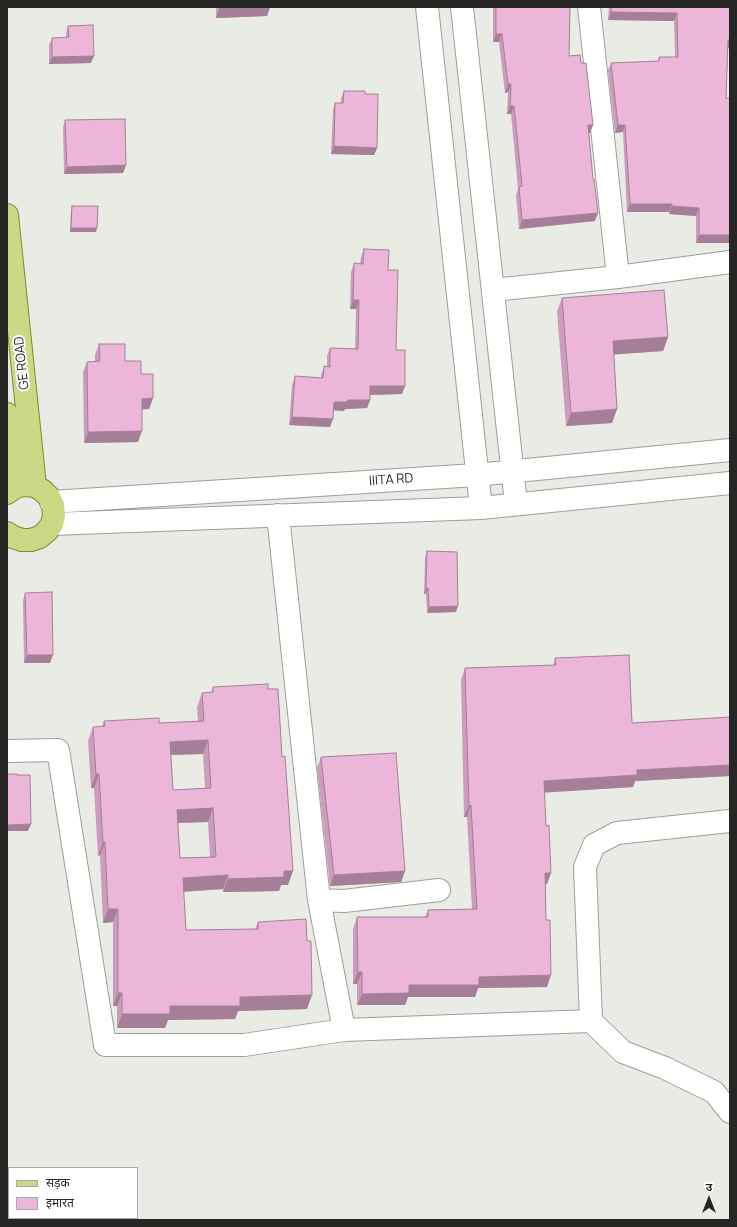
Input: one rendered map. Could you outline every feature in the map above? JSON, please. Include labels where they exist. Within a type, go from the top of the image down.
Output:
[{"type":"main road","name":"GE ROAD","points":[[7,215],[20,488]]},
{"type":"main road","points":[[7,414],[20,488],[43,491],[51,502],[54,515],[52,524],[44,534],[31,540],[17,539],[7,533]]},
{"type":"street","points":[[427,7],[476,475],[481,508]]},
{"type":"street","points":[[462,7],[516,504]]},
{"type":"street","points":[[589,7],[618,277]]},
{"type":"street","points":[[493,290],[618,277],[730,262]]},
{"type":"street","name":"IIITA RD","points":[[51,502],[476,475],[730,450]]},
{"type":"street","points":[[52,524],[481,508],[730,483]]},
{"type":"street","points":[[278,515],[320,900],[344,1030]]},
{"type":"street","points":[[7,751],[58,750],[105,1045],[244,1045],[344,1030],[591,1021]]},
{"type":"street","points":[[730,821],[617,833],[594,845],[585,867],[591,1021],[623,1052],[665,1068],[714,1092],[730,1112]]},
{"type":"street","points":[[320,900],[344,901],[439,890]]},
{"type":"building","points":[[496,7],[570,7],[569,56],[580,55],[581,63],[586,63],[593,125],[588,125],[598,213],[522,220],[519,187],[522,186],[514,106],[510,106],[511,84],[508,84],[502,34],[496,34]]},
{"type":"building","points":[[611,7],[730,7],[730,40],[728,40],[726,98],[730,98],[730,235],[699,235],[699,208],[672,206],[672,204],[630,204],[625,125],[618,125],[611,63],[659,61],[659,57],[678,57],[677,13],[611,12]]},
{"type":"building","points":[[93,25],[94,56],[52,57],[52,38],[69,37],[68,26]]},
{"type":"building","points":[[344,91],[365,91],[365,94],[378,94],[377,148],[334,146],[335,103],[343,103]]},
{"type":"building","points":[[125,119],[126,165],[67,167],[65,120]]},
{"type":"building","points":[[72,206],[98,206],[97,228],[71,228]]},
{"type":"building","points":[[364,249],[389,250],[388,270],[398,270],[396,350],[405,350],[405,386],[370,386],[370,400],[348,400],[347,402],[334,402],[333,419],[292,417],[295,376],[323,378],[324,366],[330,367],[330,348],[358,349],[359,300],[353,300],[354,263],[363,264]]},
{"type":"building","points":[[664,290],[668,337],[613,341],[617,409],[571,413],[562,298]]},
{"type":"building","points":[[99,344],[125,344],[125,361],[141,361],[141,374],[153,374],[153,398],[142,399],[142,431],[88,432],[87,362],[100,361]]},
{"type":"building","points":[[427,551],[457,552],[458,606],[429,607],[428,588],[426,588]]},
{"type":"building","points":[[52,592],[53,655],[27,655],[25,593]]},
{"type":"building","points":[[629,655],[632,723],[730,717],[730,765],[637,770],[637,775],[544,781],[546,826],[549,825],[551,873],[545,873],[546,920],[550,920],[551,975],[479,977],[479,985],[409,985],[409,993],[362,994],[362,972],[358,972],[357,917],[428,917],[428,910],[477,909],[471,805],[469,806],[465,668],[556,665],[555,658]]},
{"type":"building","points":[[268,684],[268,689],[278,689],[282,757],[285,756],[293,871],[284,871],[284,877],[228,879],[228,875],[183,878],[186,930],[258,929],[258,922],[306,919],[307,941],[311,941],[312,995],[240,997],[240,1006],[170,1006],[170,1014],[122,1014],[122,993],[118,993],[118,909],[108,909],[105,842],[103,842],[99,774],[96,774],[93,727],[105,726],[104,721],[159,718],[159,723],[204,721],[202,693],[213,692],[213,687]],"holes":[[[208,740],[211,788],[173,790],[170,742]],[[213,808],[216,857],[180,858],[177,810]]]},
{"type":"building","points":[[396,753],[405,871],[334,875],[321,757]]},
{"type":"building","points":[[7,774],[30,775],[31,824],[7,825]]}]
